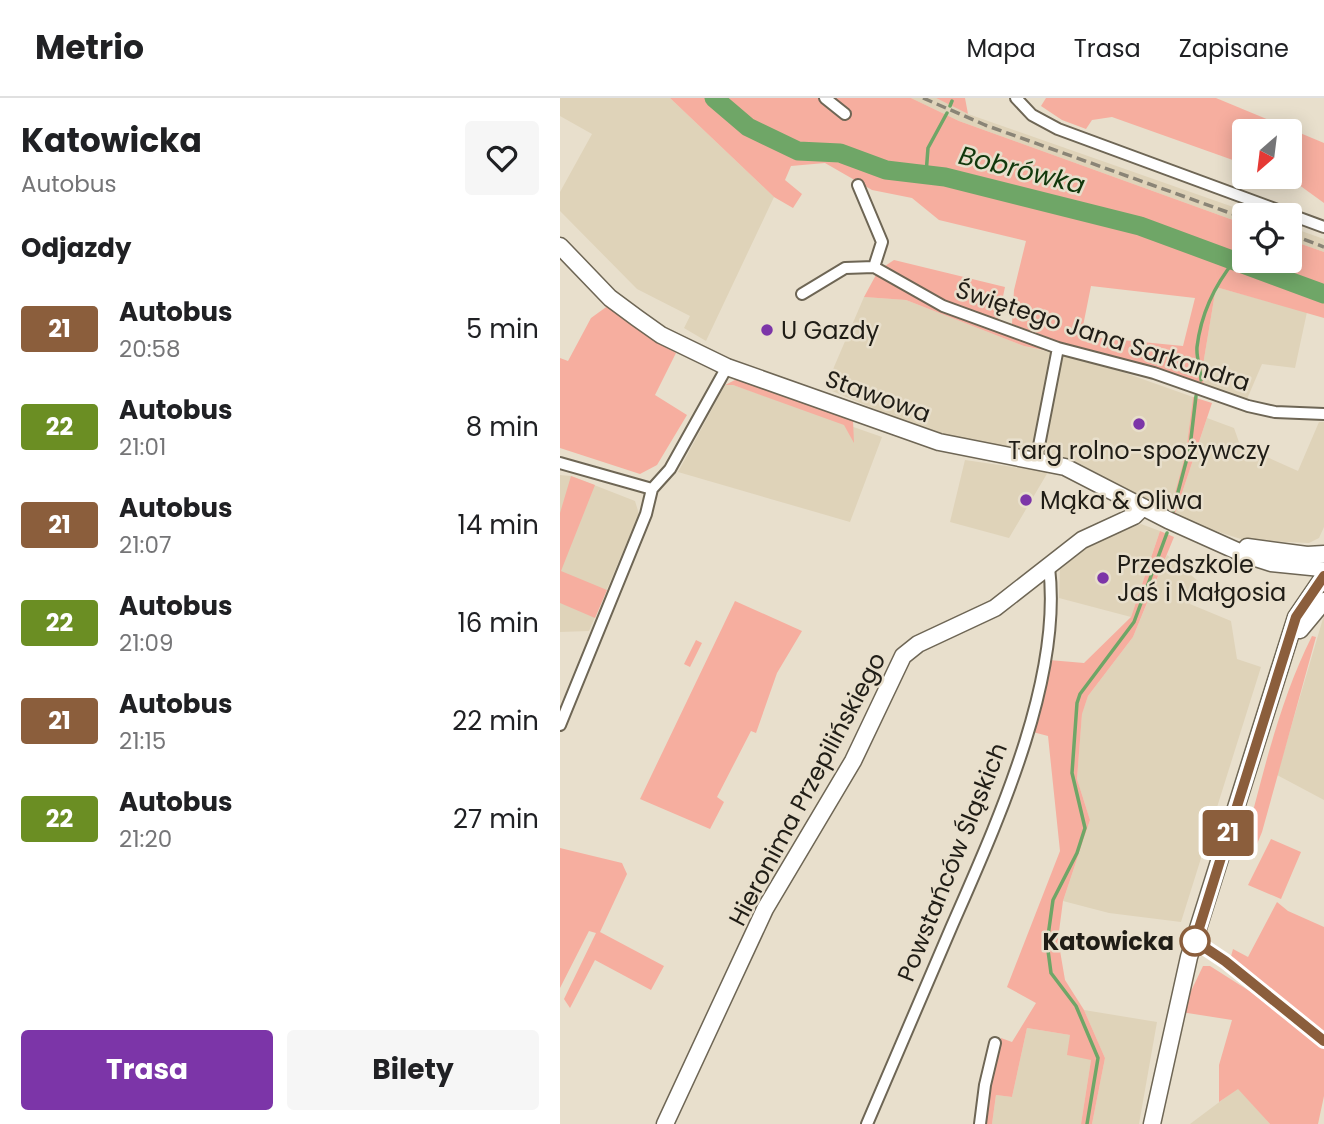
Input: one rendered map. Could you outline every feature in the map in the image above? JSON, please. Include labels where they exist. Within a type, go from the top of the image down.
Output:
[{"type":"street","points":[[825,98],[845,114]]},
{"type":"street","points":[[1016,98],[1032,115],[1058,129],[1324,227]]},
{"type":"street","points":[[802,294],[845,268],[874,267],[882,242],[858,185]]},
{"type":"street","name":"Stawowa","points":[[560,246],[602,290],[637,318],[661,335],[727,367],[939,442],[1065,467],[1091,478],[1143,508],[1246,555],[1271,563],[1323,566]]},
{"type":"street","name":"Świętego Jana Sarkandra","points":[[874,267],[943,306],[1058,348],[1154,373],[1248,406],[1275,412],[1324,414]]},
{"type":"street","points":[[1036,461],[1058,348]]},
{"type":"street","points":[[560,724],[646,514],[652,489],[670,468],[727,367]]},
{"type":"street","points":[[560,463],[652,489]]},
{"type":"street","name":"Hieronima Przepilińskiego","points":[[665,1124],[765,909],[853,761],[903,656],[918,644],[1002,604],[1082,540],[1134,516],[1143,508]]},
{"type":"street","name":"Stawowa","points":[[1207,537],[1297,554],[1323,566]]},
{"type":"street","points":[[1297,554],[1324,546]]},
{"type":"street","points":[[1155,1122],[1174,1014],[1195,941],[1295,636],[1303,603],[1306,580],[1298,570],[1271,563]]},
{"type":"street","points":[[1303,603],[1323,566]]},
{"type":"street","name":"Powstańców Śląskich","points":[[867,1124],[990,838],[1020,750],[1047,652],[1052,595],[1049,567]]},
{"type":"street","points":[[1295,636],[1324,592]]},
{"type":"street","points":[[1295,636],[1324,601]]},
{"type":"street","points":[[1195,941],[1225,961],[1324,1041]]},
{"type":"street","points":[[980,1124],[985,1085],[995,1044]]},
{"type":"shaded area","points":[[560,98],[670,98],[774,197],[706,341],[684,328],[690,316],[637,289],[560,211],[560,192],[592,134],[560,116]]},
{"type":"shaded area","points":[[670,98],[911,98],[959,121],[1232,220],[1232,273],[1302,273],[1302,244],[1324,252],[1324,318],[1216,287],[1202,371],[1204,385],[1079,349],[1012,324],[1014,290],[1026,241],[939,220],[912,198],[872,190],[825,163],[791,166],[785,180],[802,194],[793,208],[774,197]],"holes":[[[1091,286],[1195,298],[1183,346],[1081,336]]]},
{"type":"shaded area","points":[[911,98],[936,98],[968,114],[1232,207],[1232,220],[959,121]]},
{"type":"shaded area","points":[[936,98],[965,98],[968,114]]},
{"type":"shaded area","points":[[1046,98],[1216,98],[1266,119],[1232,119],[1232,160],[1112,117],[1092,120],[1086,129],[1062,120],[1041,106]]},
{"type":"shaded area","points":[[1302,134],[1324,143],[1324,203],[1302,187]]},
{"type":"shaded area","points":[[1302,231],[1324,239],[1324,252],[1302,244]]},
{"type":"shaded area","points":[[894,260],[1005,287],[998,320],[939,298],[882,268]]},
{"type":"shaded area","points":[[877,273],[1045,347],[1048,351],[1024,346],[906,300],[864,297]]},
{"type":"shaded area","points":[[1216,287],[1307,312],[1295,368],[1262,364],[1247,399],[1204,385],[1202,371]]},
{"type":"shaded area","points":[[864,297],[906,300],[1024,346],[1100,364],[1193,397],[1186,452],[1170,511],[1080,464],[948,440],[825,388]]},
{"type":"shaded area","points":[[609,305],[648,337],[676,353],[655,395],[687,415],[657,465],[640,474],[560,448],[560,358],[568,361],[591,318]]},
{"type":"shaded area","points":[[737,379],[853,420],[854,443],[844,425],[733,385],[725,385]]},
{"type":"shaded area","points":[[725,385],[733,385],[882,437],[850,522],[678,472]]},
{"type":"shaded area","points":[[1193,397],[1212,403],[1175,514],[1170,511],[1186,452]]},
{"type":"shaded area","points":[[1207,418],[1234,428],[1240,445],[1298,471],[1319,422],[1324,422],[1324,527],[1319,538],[1309,543],[1244,540],[1206,528],[1175,514]]},
{"type":"shaded area","points":[[965,460],[1048,472],[1009,538],[950,522]]},
{"type":"shaded area","points":[[560,475],[571,476],[635,501],[639,514],[589,631],[560,632]]},
{"type":"shaded area","points":[[571,476],[595,485],[561,571],[607,590],[595,618],[560,603],[560,513]]},
{"type":"shaded area","name":"Przedszkole Jaś i Małgosia","points":[[1141,524],[1160,531],[1131,617],[1059,598],[1060,569],[1093,543]]},
{"type":"shaded area","points":[[1160,531],[1174,537],[1133,637],[1088,696],[1082,714],[1077,779],[1090,820],[1063,901],[1058,939],[1065,980],[1084,1010],[1105,1058],[1092,1124],[1081,1124],[1091,1060],[1067,1055],[1070,1035],[1027,1028],[1012,1097],[996,1095],[992,1124],[985,1124],[988,1087],[1001,1038],[1012,1042],[1036,1003],[1007,987],[1060,851],[1048,736],[1029,731],[1049,660],[1084,663],[1131,617]]},
{"type":"shaded area","points":[[1167,555],[1198,581],[1190,604],[1231,621],[1237,659],[1261,667],[1181,922],[1109,913],[1063,901],[1090,820],[1077,779],[1082,713],[1088,696],[1133,637]]},
{"type":"shaded area","points":[[735,601],[802,631],[777,673],[756,733],[751,731],[717,797],[724,802],[710,829],[640,799]]},
{"type":"shaded area","points":[[1324,615],[1324,800],[1277,775]]},
{"type":"shaded area","points":[[1312,636],[1316,637],[1262,832],[1255,849],[1244,846],[1281,712]]},
{"type":"shaded area","points":[[696,640],[702,643],[690,667],[684,664]]},
{"type":"shaded area","points":[[1271,839],[1301,852],[1281,899],[1248,885]]},
{"type":"shaded area","points":[[560,848],[622,863],[627,874],[600,932],[664,966],[651,990],[595,960],[570,1008],[564,999],[596,933],[589,931],[560,988]]},
{"type":"shaded area","points":[[1277,902],[1288,911],[1324,927],[1324,1034],[1230,960],[1233,949],[1248,957]]},
{"type":"shaded area","points":[[1203,966],[1210,966],[1251,992],[1324,1049],[1324,1096],[1318,1124],[1270,1124],[1238,1089],[1219,1102],[1219,1065],[1232,1020],[1181,1012]]},
{"type":"shaded area","points":[[1084,1010],[1157,1022],[1139,1124],[1092,1124],[1105,1058]]},
{"type":"shaded area","points":[[1027,1028],[1070,1035],[1091,1060],[1081,1124],[992,1124],[996,1095],[1012,1097]]},
{"type":"shaded area","points":[[1238,1088],[1270,1124],[1190,1124]]},
{"type":"waterway","name":"Bobrówka","points":[[714,98],[748,127],[798,151],[840,153],[886,170],[945,177],[1140,226],[1324,294]]},
{"type":"waterway","points":[[950,106],[952,101]]},
{"type":"waterway","points":[[926,174],[928,148],[947,113]]},
{"type":"waterway","points":[[1201,380],[1197,351],[1205,311],[1232,264]]},
{"type":"waterway","points":[[1173,511],[1190,447],[1196,396]]},
{"type":"waterway","points":[[1087,1124],[1098,1058],[1076,1006],[1051,973],[1047,943],[1053,900],[1077,853],[1085,828],[1072,773],[1077,703],[1080,694],[1134,622],[1167,533]]},
{"type":"railway","points":[[923,98],[985,125],[1232,214]]},
{"type":"railway","points":[[1302,239],[1324,247]]},
{"type":"bus line","name":"21","points":[[1324,576],[1303,603],[1296,617],[1195,941],[1225,961],[1324,1041]]},
{"type":"place","name":"U Gazdy","points":[[767,330]]},
{"type":"place","name":"Targ rolno-spożywczy","points":[[1139,424]]},
{"type":"place","name":"Mąka & Oliwa","points":[[1026,500]]},
{"type":"place","name":"Przedszkole Jaś i Małgosia","points":[[1103,578]]},
{"type":"place","name":"Katowicka","points":[[1195,941]]}]
